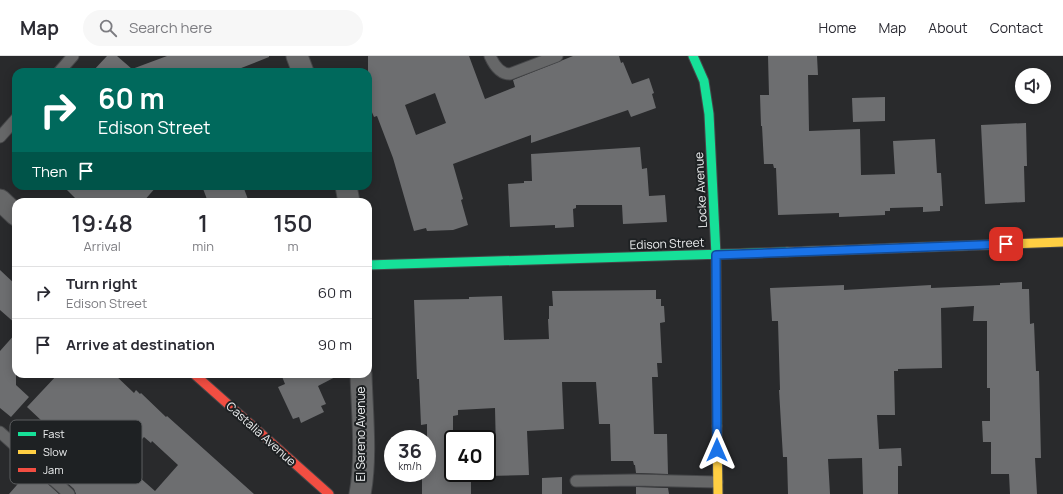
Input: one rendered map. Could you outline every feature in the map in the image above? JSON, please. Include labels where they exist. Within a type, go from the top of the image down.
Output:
[{"type":"street","points":[[297,56],[302,68]]},
{"type":"street","name":"Locke Avenue","points":[[693,56],[704,81],[709,114],[716,255],[718,494]]},
{"type":"street","points":[[0,200],[12,211]]},
{"type":"street","name":"Edison Street","points":[[372,265],[716,255],[1063,242]]},
{"type":"street","name":"Castalia Avenue","points":[[198,378],[329,494]]},
{"type":"street","name":"El Sereno Avenue","points":[[360,494],[362,483],[363,449],[361,378]]},
{"type":"lane","points":[[63,68],[74,56]]},
{"type":"lane","points":[[490,56],[499,70],[506,74],[510,74],[557,56]]},
{"type":"lane","points":[[0,137],[12,124]]},
{"type":"lane","points":[[0,432],[10,441]]},
{"type":"lane","points":[[576,481],[634,480],[717,482]]},
{"type":"lane","points":[[58,484],[69,494]]},
{"type":"building","points":[[107,56],[117,56],[131,68],[96,68]]},
{"type":"building","points":[[167,56],[269,57],[241,68],[135,68]]},
{"type":"building","points":[[368,56],[469,56],[485,99],[515,87],[513,80],[573,56],[619,56],[632,84],[649,78],[654,93],[652,94],[656,108],[631,117],[628,110],[531,143],[531,135],[453,164],[463,199],[461,200],[468,225],[453,230],[427,231],[426,228],[414,231],[393,158],[377,116],[374,117],[372,112],[372,68],[368,68]],"holes":[[[435,93],[446,123],[416,135],[405,105]]]},
{"type":"building","points":[[768,56],[817,56],[818,75],[808,75],[809,131],[860,129],[861,175],[895,174],[893,141],[935,139],[937,173],[941,173],[943,206],[940,206],[940,211],[923,212],[923,207],[890,208],[890,211],[885,211],[885,215],[839,217],[839,213],[778,215],[776,168],[774,168],[773,164],[764,164],[761,126],[760,95],[769,95]]},
{"type":"building","points":[[885,97],[885,121],[853,122],[852,98]]},
{"type":"building","points":[[1026,123],[1027,166],[1024,166],[1025,202],[985,204],[981,125]]},
{"type":"building","points":[[640,147],[642,169],[647,168],[649,196],[665,195],[667,222],[623,224],[622,205],[576,205],[576,208],[573,209],[574,227],[555,228],[555,225],[510,227],[508,184],[532,181],[531,154]]},
{"type":"building","points":[[67,190],[154,190],[146,198],[75,198]]},
{"type":"building","points":[[204,190],[244,190],[248,198],[206,198]]},
{"type":"building","points":[[0,270],[12,281],[12,320],[0,310]]},
{"type":"building","points":[[1022,282],[1022,289],[1029,289],[1030,324],[1034,323],[1036,371],[1039,371],[1041,458],[1035,458],[1037,494],[1010,494],[1009,474],[991,474],[991,442],[983,442],[982,421],[990,421],[990,388],[987,388],[987,321],[973,321],[974,306],[941,308],[942,368],[898,369],[898,371],[894,371],[895,415],[877,415],[879,449],[901,448],[902,466],[898,466],[898,494],[863,494],[862,458],[828,459],[830,494],[788,494],[787,457],[783,457],[779,390],[778,321],[772,321],[770,288],[844,285],[844,290],[931,285],[931,288],[1000,285],[1000,283]]},
{"type":"building","points":[[656,290],[656,299],[661,299],[661,306],[664,306],[665,322],[660,323],[662,363],[657,363],[658,377],[652,377],[654,434],[667,434],[668,474],[636,473],[633,461],[611,461],[610,424],[599,424],[596,382],[562,382],[564,429],[527,431],[529,475],[496,476],[495,408],[458,410],[458,415],[453,416],[453,430],[444,430],[444,482],[471,482],[471,494],[422,494],[422,482],[436,482],[436,430],[427,430],[427,424],[421,425],[419,379],[417,379],[414,300],[469,299],[469,297],[502,296],[504,340],[549,339],[548,319],[549,306],[553,306],[552,291]]},
{"type":"building","points":[[12,338],[12,378],[16,378],[16,385],[29,397],[11,417],[0,408],[0,351]]},
{"type":"building","points":[[54,378],[118,378],[134,393],[136,390],[140,394],[141,393],[166,417],[167,416],[254,494],[76,494],[74,489],[68,484],[142,484],[142,480],[155,491],[178,465],[152,441],[151,443],[144,437],[142,439],[142,420],[41,420],[27,407]]},
{"type":"building","points":[[283,378],[333,378],[318,386],[326,404],[321,406],[324,412],[301,423],[299,417],[293,419],[278,387],[285,384]]},
{"type":"building","points":[[562,477],[562,494],[542,494],[542,478]]},
{"type":"building","points":[[18,484],[48,484],[59,494],[9,494]]},
{"type":"building","points":[[636,487],[668,488],[669,494],[636,494]]},
{"type":"traffic: fast","points":[[693,56],[704,81],[709,114],[716,255],[717,426]]},
{"type":"traffic: fast","points":[[372,265],[787,252]]},
{"type":"traffic: slow","points":[[787,252],[1063,242]]},
{"type":"traffic: slow","points":[[717,426],[718,494]]},
{"type":"traffic: jam","points":[[198,378],[329,494]]},
{"type":"route","points":[[717,450],[716,255],[1006,244]]}]
